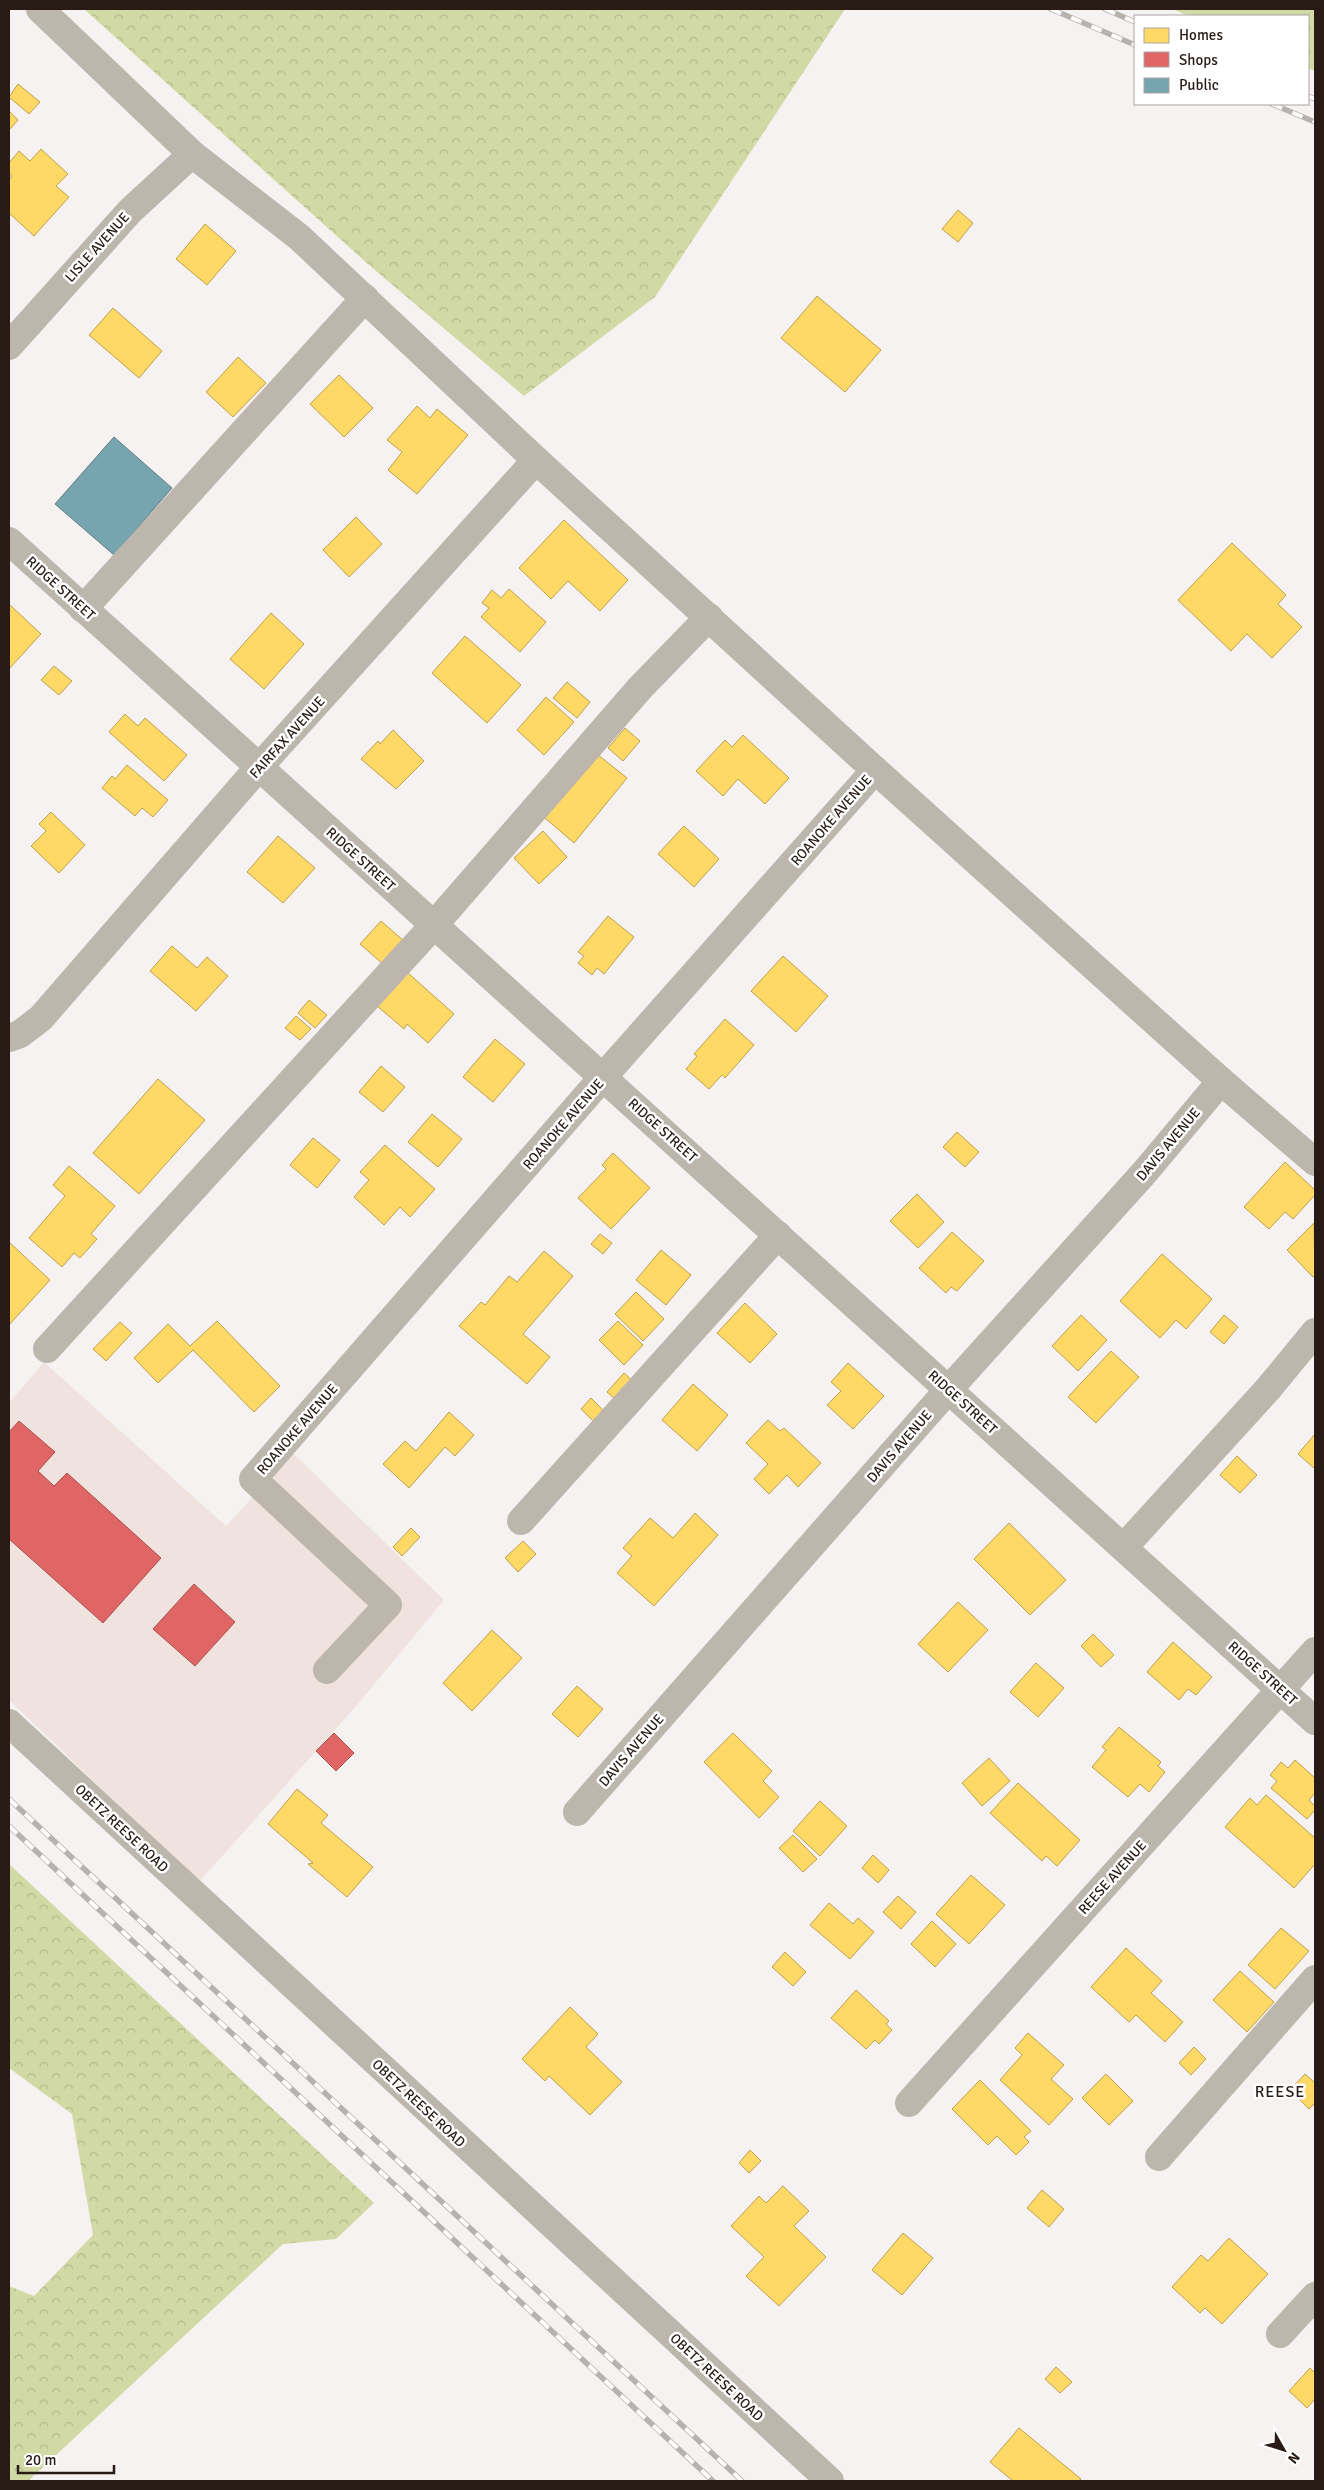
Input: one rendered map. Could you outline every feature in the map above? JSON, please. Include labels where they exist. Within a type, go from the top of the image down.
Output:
[{"type":"street","points":[[40,9],[192,154],[299,237],[536,460],[710,616],[875,770],[1221,1082],[1315,1162]]},
{"type":"street","name":"LISLE AVENUE","points":[[9,346],[130,211],[192,154]]},
{"type":"street","points":[[84,609],[365,298]]},
{"type":"street","name":"FAIRFAX AVENUE","points":[[9,1038],[20,1034],[41,1018],[259,767],[536,460]]},
{"type":"street","name":"RIDGE STREET","points":[[9,541],[1315,1721]]},
{"type":"street","points":[[47,1349],[434,925],[640,688],[710,616]]},
{"type":"street","name":"ROANOKE AVENUE","points":[[327,1670],[388,1605],[254,1479],[604,1077],[875,770]]},
{"type":"street","name":"DAVIS AVENUE","points":[[577,1812],[949,1389],[1144,1173],[1221,1082]]},
{"type":"street","points":[[521,1521],[778,1235]]},
{"type":"street","points":[[1124,1547],[1268,1389],[1315,1332]]},
{"type":"street","name":"REESE AVENUE","points":[[909,2103],[1315,1651]]},
{"type":"street","name":"OBETZ REESE ROAD","points":[[9,1723],[830,2481]]},
{"type":"street","points":[[1158,2157],[1315,1979]]},
{"type":"street","points":[[1280,2334],[1315,2296]]},
{"type":"shaded area","points":[[44,1362],[226,1526],[293,1453],[444,1600],[358,1704],[199,1882],[9,1700],[9,1403]]},
{"type":"green space","points":[[84,9],[845,9],[655,297],[524,396],[369,265]]},
{"type":"green space","points":[[1172,9],[1315,9],[1315,71],[1309,68],[1309,15],[1187,15]]},
{"type":"green space","points":[[9,1864],[374,2203],[336,2239],[283,2244],[28,2481],[9,2481],[9,2286],[34,2296],[93,2235],[72,2114],[9,2068]]},
{"type":"building: Homes","points":[[18,84],[40,102],[29,114],[9,97]]},
{"type":"building: Homes","points":[[9,111],[18,120],[9,130]]},
{"type":"building: Homes","points":[[41,149],[68,174],[56,186],[69,197],[34,236],[9,213],[9,180],[12,176],[9,173],[9,163],[19,151],[30,161]]},
{"type":"building: Homes","points":[[958,210],[973,223],[958,242],[942,229]]},
{"type":"building: Homes","points":[[205,224],[236,251],[207,285],[176,259]]},
{"type":"building: Homes","points":[[817,296],[881,350],[845,392],[781,338]]},
{"type":"building: Homes","points":[[113,308],[162,351],[139,378],[89,335]]},
{"type":"building: Homes","points":[[238,357],[266,383],[233,417],[206,392]]},
{"type":"building: Homes","points":[[339,375],[373,408],[344,437],[310,404]]},
{"type":"building: Homes","points":[[417,406],[430,418],[437,409],[468,435],[417,494],[388,470],[402,452],[387,440]]},
{"type":"building: Homes","points":[[356,517],[382,544],[349,577],[323,550]]},
{"type":"building: Homes","points":[[564,520],[628,580],[600,611],[568,581],[551,599],[519,568]]},
{"type":"building: Homes","points":[[1232,543],[1286,595],[1278,604],[1302,627],[1272,658],[1247,634],[1231,651],[1178,600]]},
{"type":"building: Homes","points":[[509,589],[546,622],[520,652],[481,617],[489,608],[482,603],[492,590],[501,598]]},
{"type":"building: Homes","points":[[9,606],[41,634],[9,669]]},
{"type":"building: Homes","points":[[271,613],[304,644],[264,689],[230,659]]},
{"type":"building: Homes","points":[[465,636],[521,685],[487,723],[432,673]]},
{"type":"building: Homes","points":[[54,666],[72,681],[59,695],[41,680]]},
{"type":"building: Homes","points":[[567,682],[590,702],[577,718],[553,698]]},
{"type":"building: Homes","points":[[546,697],[574,722],[544,755],[517,730]]},
{"type":"building: Homes","points":[[125,714],[138,726],[145,718],[187,755],[164,781],[109,732]]},
{"type":"building: Homes","points":[[625,728],[640,741],[623,761],[608,748]]},
{"type":"building: Homes","points":[[393,730],[424,761],[396,789],[361,759],[378,741],[380,744]]},
{"type":"building: Homes","points":[[743,735],[789,778],[765,804],[738,779],[723,796],[696,771],[725,740],[732,747]]},
{"type":"building: Homes","points":[[597,754],[627,778],[574,843],[545,818]]},
{"type":"building: Homes","points":[[127,765],[168,800],[153,817],[142,808],[135,816],[102,788],[112,776],[115,779]]},
{"type":"building: Homes","points":[[51,812],[85,845],[59,873],[31,846],[46,831],[39,824]]},
{"type":"building: Homes","points":[[684,826],[719,859],[694,887],[658,854]]},
{"type":"building: Homes","points":[[543,831],[567,857],[539,884],[514,858]]},
{"type":"building: Homes","points":[[278,836],[315,868],[283,903],[247,872]]},
{"type":"building: Homes","points":[[608,916],[634,937],[604,974],[597,968],[592,975],[578,963],[584,956],[578,952]]},
{"type":"building: Homes","points":[[381,921],[404,941],[384,965],[360,944]]},
{"type":"building: Homes","points":[[172,946],[197,968],[207,957],[228,976],[196,1011],[150,971]]},
{"type":"building: Homes","points":[[783,956],[828,996],[796,1032],[751,991]]},
{"type":"building: Homes","points":[[407,972],[454,1014],[428,1043],[407,1024],[404,1029],[377,1006]]},
{"type":"building: Homes","points":[[309,1000],[327,1015],[315,1028],[298,1013]]},
{"type":"building: Homes","points":[[296,1016],[311,1029],[300,1040],[285,1028]]},
{"type":"building: Homes","points":[[725,1019],[754,1045],[725,1078],[722,1075],[709,1089],[686,1069],[697,1056],[694,1054]]},
{"type":"building: Homes","points":[[495,1039],[525,1064],[493,1102],[463,1077]]},
{"type":"building: Homes","points":[[381,1066],[405,1087],[383,1112],[359,1092]]},
{"type":"building: Homes","points":[[158,1079],[205,1120],[139,1194],[93,1153]]},
{"type":"building: Homes","points":[[432,1114],[462,1139],[438,1167],[408,1142]]},
{"type":"building: Homes","points":[[957,1132],[979,1152],[965,1167],[943,1147]]},
{"type":"building: Homes","points":[[313,1138],[340,1160],[317,1188],[290,1165]]},
{"type":"building: Homes","points":[[385,1145],[435,1189],[410,1217],[400,1207],[384,1225],[354,1197],[369,1180],[360,1172]]},
{"type":"building: Homes","points":[[613,1153],[650,1188],[611,1229],[578,1198],[606,1169],[602,1165]]},
{"type":"building: Homes","points":[[1285,1162],[1315,1190],[1315,1195],[1293,1219],[1285,1212],[1269,1229],[1244,1207]]},
{"type":"building: Homes","points":[[69,1166],[115,1206],[91,1234],[97,1239],[80,1258],[74,1253],[62,1267],[29,1238],[65,1196],[53,1185]]},
{"type":"building: Homes","points":[[917,1194],[944,1222],[918,1248],[890,1221]]},
{"type":"building: Homes","points":[[1314,1223],[1315,1275],[1313,1277],[1287,1250]]},
{"type":"building: Homes","points":[[952,1232],[984,1261],[957,1291],[951,1287],[946,1293],[919,1268]]},
{"type":"building: Homes","points":[[600,1234],[612,1243],[603,1254],[591,1244]]},
{"type":"building: Homes","points":[[9,1242],[50,1280],[9,1325]]},
{"type":"building: Homes","points":[[661,1250],[691,1275],[666,1305],[636,1280]]},
{"type":"building: Homes","points":[[544,1251],[573,1276],[523,1334],[550,1357],[527,1384],[459,1326],[481,1302],[485,1305],[509,1276],[517,1282]]},
{"type":"building: Homes","points":[[1162,1254],[1212,1299],[1186,1329],[1176,1320],[1160,1338],[1120,1301]]},
{"type":"building: Homes","points":[[636,1292],[664,1319],[643,1341],[615,1314]]},
{"type":"building: Homes","points":[[745,1303],[777,1334],[750,1363],[717,1333]]},
{"type":"building: Homes","points":[[1081,1315],[1107,1340],[1078,1371],[1052,1346]]},
{"type":"building: Homes","points":[[1224,1315],[1238,1327],[1224,1344],[1210,1332]]},
{"type":"building: Homes","points":[[217,1321],[280,1386],[254,1412],[193,1350],[158,1383],[134,1358],[168,1324],[190,1346]]},
{"type":"building: Homes","points":[[618,1321],[643,1345],[624,1365],[599,1340]]},
{"type":"building: Homes","points":[[120,1322],[132,1333],[106,1361],[93,1349]]},
{"type":"building: Homes","points":[[1111,1351],[1139,1377],[1096,1423],[1068,1397]]},
{"type":"building: Homes","points":[[848,1363],[884,1396],[853,1429],[827,1405],[841,1391],[831,1382]]},
{"type":"building: Homes","points":[[624,1373],[633,1381],[616,1400],[607,1392]]},
{"type":"building: Homes","points":[[693,1384],[728,1415],[697,1451],[662,1420]]},
{"type":"building: Homes","points":[[591,1398],[607,1414],[597,1425],[581,1409]]},
{"type":"building: Homes","points":[[449,1412],[474,1435],[455,1456],[445,1447],[409,1488],[383,1464],[405,1441],[416,1451]]},
{"type":"building: Homes","points":[[768,1420],[780,1431],[784,1428],[821,1463],[798,1487],[787,1475],[769,1494],[754,1479],[768,1464],[746,1443]]},
{"type":"building: Homes","points":[[1315,1434],[1315,1469],[1298,1454]]},
{"type":"building: Homes","points":[[1237,1456],[1257,1475],[1240,1493],[1220,1475]]},
{"type":"building: Homes","points":[[695,1513],[718,1535],[654,1606],[617,1573],[632,1556],[623,1548],[650,1518],[673,1538]]},
{"type":"building: Homes","points":[[1009,1523],[1066,1580],[1030,1615],[974,1559]]},
{"type":"building: Homes","points":[[411,1528],[420,1537],[402,1556],[393,1547]]},
{"type":"building: Homes","points":[[523,1541],[536,1554],[518,1572],[505,1558]]},
{"type":"building: Homes","points":[[958,1602],[988,1630],[948,1672],[918,1644]]},
{"type":"building: Homes","points":[[492,1630],[522,1658],[472,1711],[443,1683]]},
{"type":"building: Homes","points":[[1093,1634],[1114,1655],[1101,1667],[1081,1646]]},
{"type":"building: Homes","points":[[1173,1642],[1212,1677],[1196,1695],[1188,1689],[1179,1700],[1147,1672]]},
{"type":"building: Homes","points":[[1036,1663],[1064,1688],[1038,1717],[1010,1692]]},
{"type":"building: Homes","points":[[577,1686],[603,1709],[578,1737],[552,1714]]},
{"type":"building: Homes","points":[[1119,1727],[1161,1762],[1158,1766],[1165,1772],[1149,1792],[1140,1784],[1128,1797],[1092,1767],[1106,1750],[1102,1747]]},
{"type":"building: Homes","points":[[733,1733],[772,1771],[763,1781],[779,1797],[759,1818],[704,1762]]},
{"type":"building: Homes","points":[[989,1758],[1010,1781],[982,1806],[962,1783]]},
{"type":"building: Homes","points":[[1295,1760],[1315,1778],[1315,1793],[1309,1800],[1315,1806],[1315,1810],[1307,1819],[1271,1788],[1277,1781],[1270,1775],[1281,1762],[1288,1768]]},
{"type":"building: Homes","points":[[1018,1783],[1080,1840],[1057,1866],[1046,1856],[1042,1861],[990,1813]]},
{"type":"building: Homes","points":[[297,1789],[328,1815],[321,1823],[373,1867],[347,1897],[308,1864],[313,1863],[268,1824]]},
{"type":"building: Homes","points":[[1266,1795],[1315,1838],[1315,1864],[1294,1888],[1225,1827],[1250,1798],[1257,1805]]},
{"type":"building: Homes","points":[[820,1801],[847,1826],[820,1856],[793,1831]]},
{"type":"building: Homes","points":[[793,1835],[817,1859],[803,1872],[779,1848]]},
{"type":"building: Homes","points":[[873,1855],[889,1870],[878,1883],[862,1868]]},
{"type":"building: Homes","points":[[971,1875],[1005,1905],[969,1944],[936,1914]]},
{"type":"building: Homes","points":[[898,1896],[916,1912],[901,1929],[883,1912]]},
{"type":"building: Homes","points":[[829,1903],[853,1924],[858,1918],[874,1932],[850,1959],[810,1925]]},
{"type":"building: Homes","points":[[932,1921],[956,1944],[935,1967],[911,1944]]},
{"type":"building: Homes","points":[[1281,1928],[1309,1951],[1275,1989],[1248,1965]]},
{"type":"building: Homes","points":[[1126,1948],[1162,1981],[1151,1993],[1183,2022],[1165,2042],[1136,2015],[1129,2022],[1091,1987]]},
{"type":"building: Homes","points":[[785,1952],[806,1972],[793,1986],[772,1967]]},
{"type":"building: Homes","points":[[1240,1971],[1274,2002],[1247,2032],[1213,2000]]},
{"type":"building: Homes","points":[[856,1990],[889,2021],[886,2024],[892,2030],[879,2044],[875,2040],[866,2049],[831,2018]]},
{"type":"building: Homes","points":[[570,2007],[598,2034],[586,2047],[622,2082],[590,2115],[549,2076],[545,2081],[522,2059]]},
{"type":"building: Homes","points":[[1028,2033],[1064,2065],[1051,2079],[1073,2099],[1049,2125],[1000,2080],[1022,2055],[1015,2048]]},
{"type":"building: Homes","points":[[1194,2047],[1206,2059],[1191,2075],[1179,2063]]},
{"type":"building: Homes","points":[[1106,2074],[1133,2101],[1109,2125],[1082,2098]]},
{"type":"building: Homes","points":[[1305,2074],[1315,2083],[1315,2103],[1309,2109],[1290,2090]]},
{"type":"building: Homes","points":[[980,2080],[1031,2131],[1024,2137],[1029,2142],[1016,2155],[997,2136],[988,2145],[952,2109]]},
{"type":"building: Homes","points":[[750,2150],[761,2161],[749,2173],[739,2163]]},
{"type":"building: Homes","points":[[783,2186],[809,2211],[794,2226],[826,2257],[779,2306],[746,2276],[764,2257],[731,2226],[759,2196],[766,2203]]},
{"type":"building: Homes","points":[[1042,2190],[1064,2209],[1049,2227],[1027,2208]]},
{"type":"building: Homes","points":[[903,2233],[933,2258],[902,2295],[872,2270]]},
{"type":"building: Homes","points":[[1229,2238],[1268,2274],[1222,2324],[1205,2308],[1200,2313],[1172,2287],[1201,2255],[1208,2261]]},
{"type":"building: Homes","points":[[1056,2367],[1072,2382],[1060,2393],[1045,2379]]},
{"type":"building: Homes","points":[[1310,2368],[1315,2373],[1315,2399],[1307,2408],[1289,2391]]},
{"type":"building: Homes","points":[[1019,2428],[1081,2479],[1078,2481],[1013,2481],[990,2462]]},
{"type":"building: Shops","points":[[19,1421],[55,1452],[38,1471],[54,1486],[67,1473],[161,1558],[103,1623],[9,1539],[9,1432]]},
{"type":"building: Shops","points":[[194,1584],[235,1622],[195,1666],[153,1629]]},
{"type":"building: Shops","points":[[334,1733],[354,1753],[336,1771],[316,1751]]},
{"type":"building: Public","points":[[114,437],[172,488],[114,555],[55,504]]},
{"type":"railway","points":[[1051,9],[1134,45]]},
{"type":"railway","points":[[1105,9],[1134,22]]},
{"type":"railway","points":[[1309,96],[1315,99]]},
{"type":"railway","points":[[1274,105],[1315,122]]},
{"type":"railway","points":[[9,1799],[742,2481]]},
{"type":"railway","points":[[9,1826],[713,2481]]},
{"type":"district","name":"REESE","points":[[1280,2091]]}]
